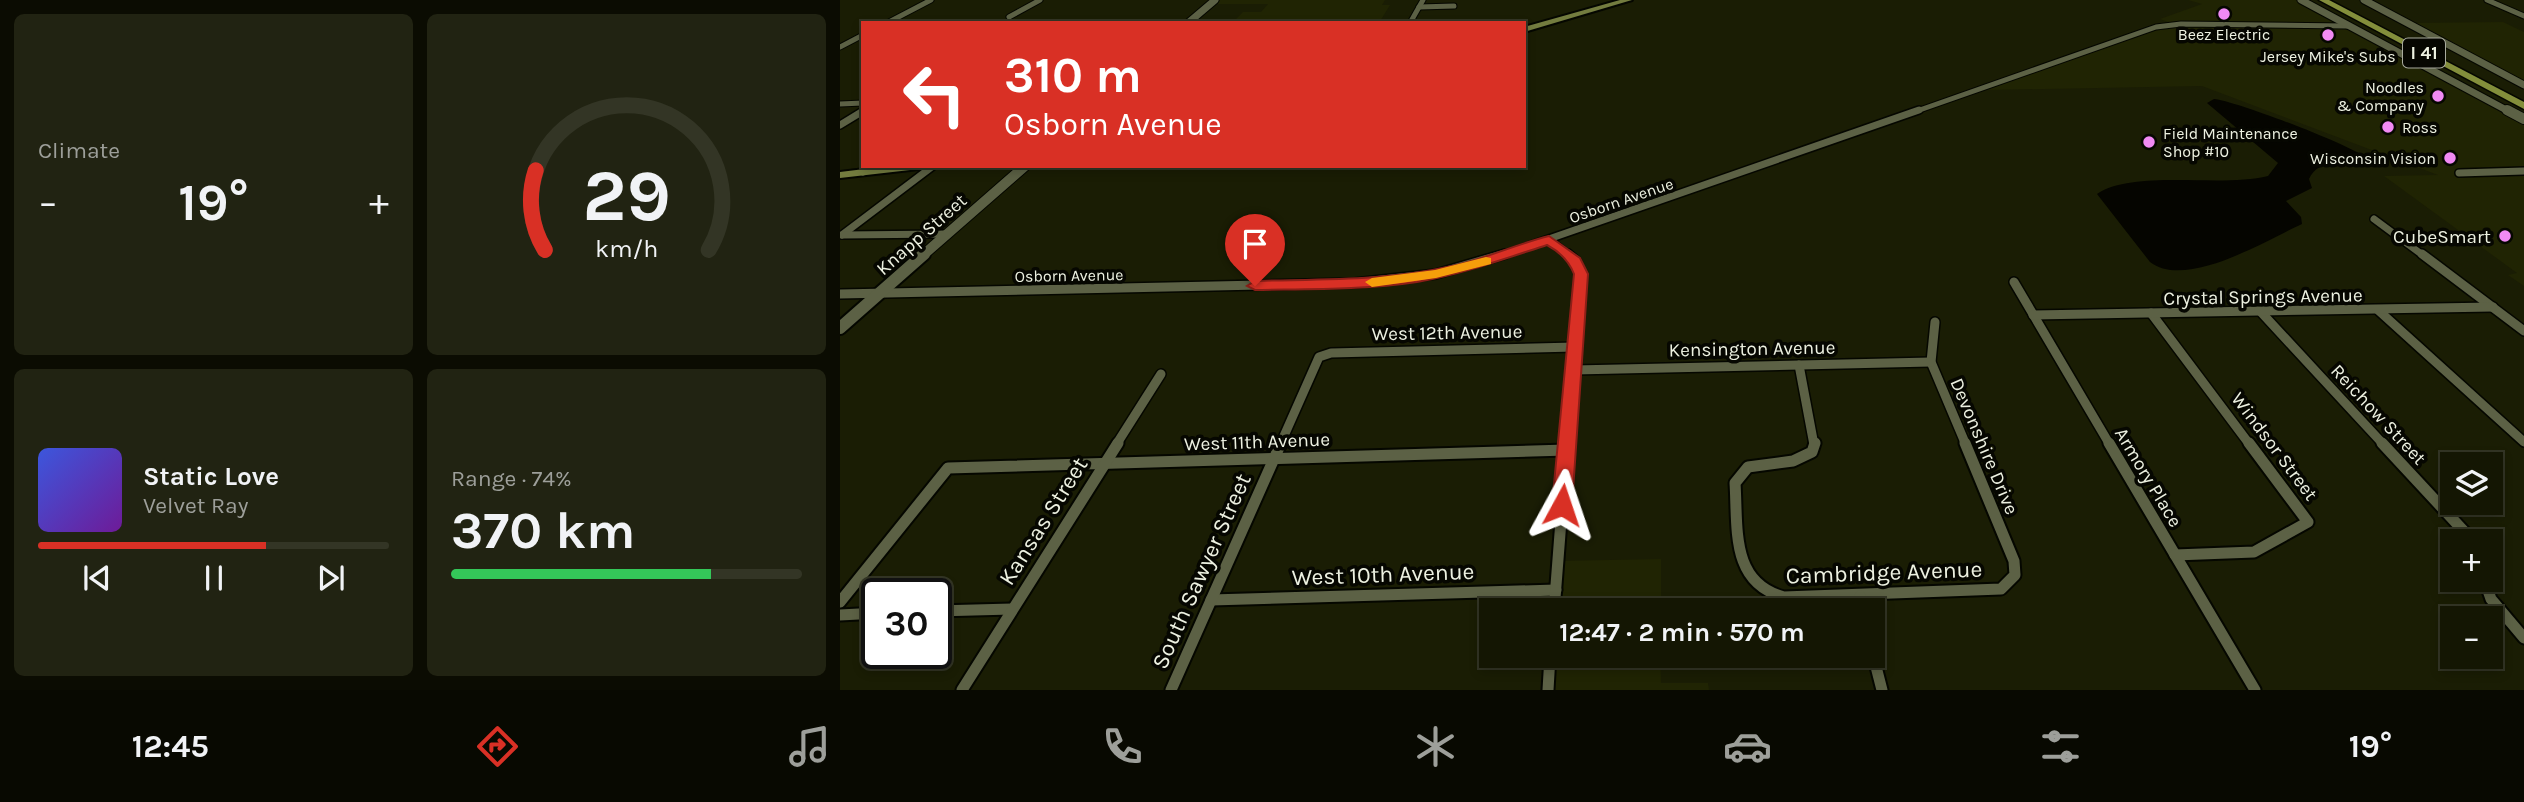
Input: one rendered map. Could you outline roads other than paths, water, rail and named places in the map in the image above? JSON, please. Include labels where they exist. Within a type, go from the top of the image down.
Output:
[{"type":"highway","name":"I 41","points":[[2323,0],[2524,106]]},
{"type":"highway","name":"I 41","points":[[2337,0],[2524,97]]},
{"type":"main road","points":[[1526,29],[1628,0]]},
{"type":"main road","points":[[840,175],[867,169]]},
{"type":"street","points":[[891,21],[931,0]]},
{"type":"street","points":[[1009,17],[1040,0]]},
{"type":"street","points":[[1190,21],[1215,0]]},
{"type":"street","points":[[1411,21],[1423,0]]},
{"type":"street","points":[[2301,0],[2524,119]]},
{"type":"street","points":[[2364,0],[2524,85]]},
{"type":"street","points":[[2487,0],[2524,16]]},
{"type":"street","points":[[1419,7],[1454,6]]},
{"type":"street","name":"Osborn Avenue","points":[[840,294],[1373,282],[1458,269],[1549,240],[2156,27],[2181,24],[2246,27],[2347,26]]},
{"type":"street","points":[[840,45],[861,37]]},
{"type":"street","points":[[849,42],[861,42]]},
{"type":"street","points":[[840,104],[861,103]]},
{"type":"street","points":[[840,125],[861,112]]},
{"type":"street","points":[[841,235],[930,168]]},
{"type":"street","name":"Knapp Street","points":[[840,328],[1023,168]]},
{"type":"street","points":[[2459,173],[2524,171]]},
{"type":"street","points":[[2374,219],[2524,331]]},
{"type":"street","points":[[841,235],[947,234]]},
{"type":"street","points":[[1549,240],[1570,255],[1580,272],[1555,598]]},
{"type":"street","name":"Armory Place","points":[[2014,282],[2255,690]]},
{"type":"street","name":"Crystal Springs Avenue","points":[[2033,315],[2493,307]]},
{"type":"street","points":[[2378,310],[2524,442]]},
{"type":"street","name":"Reichow Street","points":[[2260,311],[2462,529]]},
{"type":"street","name":"Windsor Street","points":[[2151,313],[2308,522],[2254,552],[2175,555]]},
{"type":"street","name":"Devonshire Drive","points":[[1935,322],[1930,362],[2014,561],[2012,581]]},
{"type":"street","name":"West 12th Avenue","points":[[1321,355],[1575,347]]},
{"type":"street","name":"South Sawyer Street","points":[[1171,690],[1316,359],[1321,355]]},
{"type":"street","name":"Kensington Avenue","points":[[1574,370],[1930,362]]},
{"type":"street","name":"Cambridge Avenue","points":[[1799,365],[1815,447],[1801,460],[1760,463],[1746,468],[1735,484],[1745,570],[1757,589],[1784,597],[1860,596],[1992,591],[2012,581]]},
{"type":"street","name":"Kansas Street","points":[[962,690],[1161,374]]},
{"type":"street","name":"West 11th Avenue","points":[[840,602],[948,468],[1567,450]]},
{"type":"street","name":"West 10th Avenue","points":[[1211,600],[1556,590]]},
{"type":"street","points":[[2490,592],[2496,606],[2524,638]]},
{"type":"street","points":[[952,611],[1012,609]]},
{"type":"street","points":[[840,615],[861,614]]},
{"type":"street","points":[[1548,690],[1549,668]]},
{"type":"street","points":[[1876,668],[1882,690]]},
{"type":"place","name":"Beez Electric","points":[[2224,14]]},
{"type":"place","name":"Jersey Mike's Subs","points":[[2328,35]]},
{"type":"place","name":"Noodles & Company","points":[[2438,96]]},
{"type":"place","name":"Ross","points":[[2388,127]]},
{"type":"place","name":"Field Maintenance Shop #10","points":[[2149,142]]},
{"type":"place","name":"Wisconsin Vision","points":[[2450,158]]},
{"type":"place","name":"CubeSmart","points":[[2505,236]]}]
